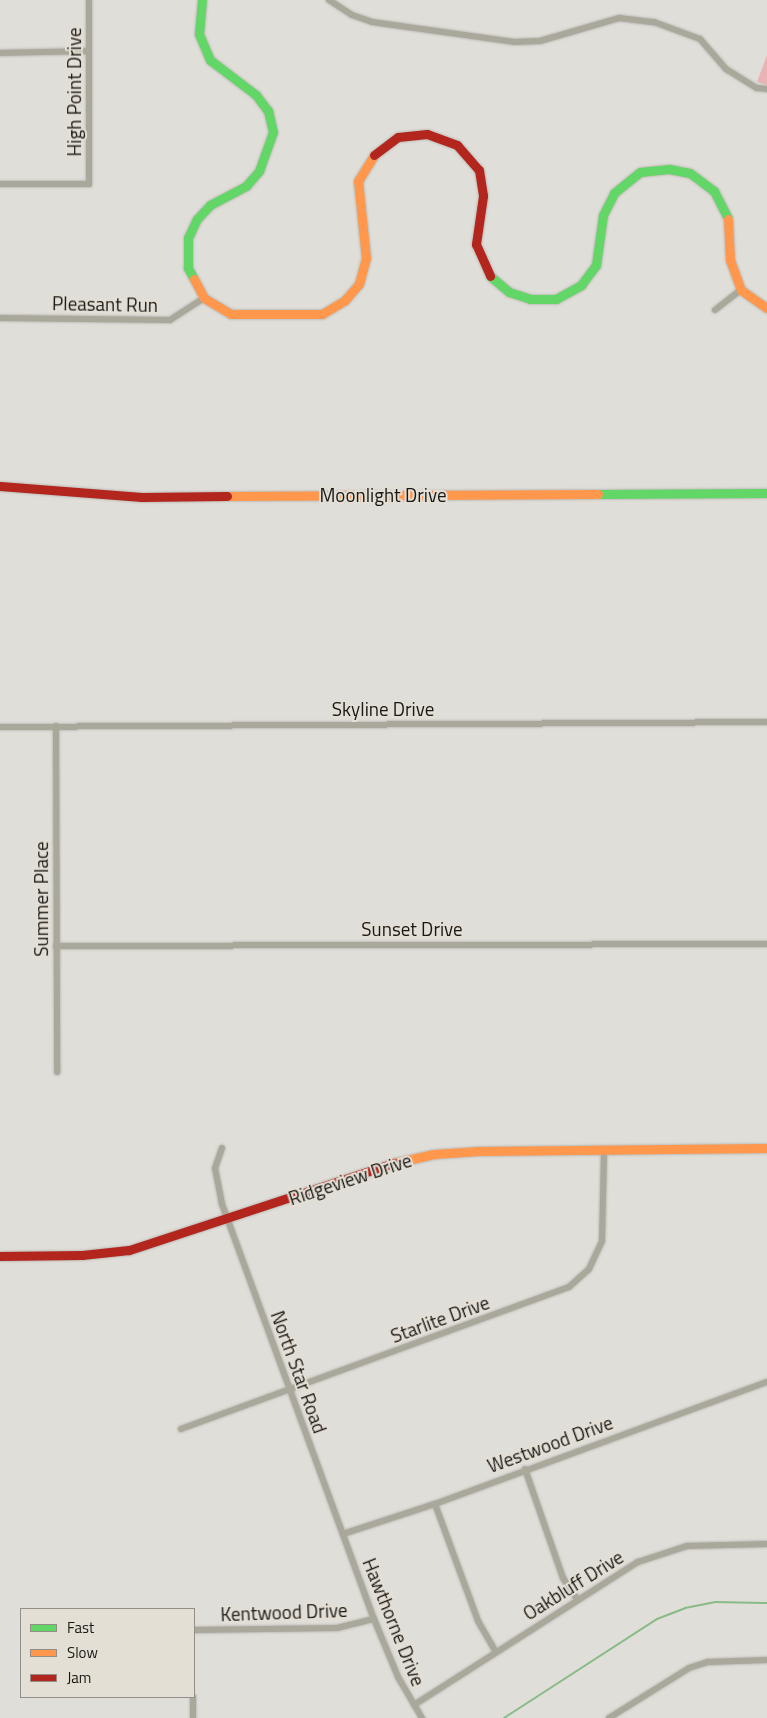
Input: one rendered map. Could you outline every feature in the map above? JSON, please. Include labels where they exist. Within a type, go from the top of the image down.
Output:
[{"type":"street","name":"High Point Drive","points":[[0,184],[89,184],[89,0]]},
{"type":"street","points":[[202,0],[199,34],[210,60],[256,95],[268,111],[273,132],[259,171],[246,186],[210,205],[197,219],[188,238],[188,268],[204,298],[231,314],[289,316],[322,314],[346,300],[359,284],[366,258],[358,181],[377,150],[398,137],[427,134],[457,145],[479,170],[483,196],[476,244],[488,274],[509,292],[530,300],[556,298],[580,285],[596,266],[604,215],[614,193],[640,172],[669,168],[704,180],[722,203],[728,216],[730,260],[741,290],[767,308]]},
{"type":"street","points":[[329,0],[352,15],[372,22],[514,42],[540,41],[619,18],[654,22],[700,39],[726,69],[757,88],[767,89]]},
{"type":"street","points":[[0,53],[89,52]]},
{"type":"street","points":[[715,310],[741,290]]},
{"type":"street","name":"Pleasant Run","points":[[0,318],[170,320],[204,298]]},
{"type":"street","name":"Moonlight Drive","points":[[0,486],[142,497],[767,493]]},
{"type":"street","name":"Skyline Drive","points":[[0,727],[767,722]]},
{"type":"street","name":"Summer Place","points":[[56,726],[57,1072]]},
{"type":"street","name":"Sunset Drive","points":[[56,946],[767,944]]},
{"type":"street","name":"North Star Road","points":[[222,1148],[215,1168],[218,1191],[343,1534]]},
{"type":"street","name":"Ridgeview Drive","points":[[0,1256],[122,1251],[228,1220],[409,1158],[479,1151],[767,1148]]},
{"type":"street","name":"Starlite Drive","points":[[181,1429],[569,1287],[589,1268],[602,1241],[604,1151]]},
{"type":"street","name":"Westwood Drive","points":[[343,1534],[435,1504],[524,1469],[767,1382]]},
{"type":"street","points":[[524,1469],[563,1578],[577,1599]]},
{"type":"street","points":[[435,1504],[478,1621],[496,1652]]},
{"type":"street","name":"Hawthorne Drive","points":[[343,1534],[374,1619],[398,1677],[422,1718]]},
{"type":"street","name":"Oakbluff Drive","points":[[414,1705],[577,1599],[638,1562],[664,1552],[705,1544],[767,1544]]},
{"type":"street","name":"Kentwood Drive","points":[[195,1630],[337,1628],[374,1619]]},
{"type":"street","points":[[609,1718],[689,1668],[708,1662],[767,1660]]},
{"type":"street","points":[[192,1718],[193,1698]]},
{"type":"shaded area","points":[[767,55],[767,85],[757,82]]},
{"type":"waterway","points":[[504,1718],[657,1619],[685,1608],[715,1602],[767,1603]]},
{"type":"traffic: fast","points":[[194,279],[188,268],[188,238],[197,219],[210,205],[246,186],[259,171],[273,132],[268,111],[256,95],[210,60],[199,34],[202,0]]},
{"type":"traffic: fast","points":[[490,276],[509,292],[530,299],[556,299],[581,285],[596,265],[603,215],[614,193],[640,172],[669,169],[690,173],[714,191],[728,219]]},
{"type":"traffic: fast","points":[[598,494],[767,493]]},
{"type":"traffic: slow","points":[[194,279],[204,298],[231,314],[322,314],[345,300],[359,284],[366,258],[358,181],[374,155]]},
{"type":"traffic: slow","points":[[728,219],[730,260],[741,290],[767,308]]},
{"type":"traffic: slow","points":[[227,496],[598,494]]},
{"type":"traffic: slow","points":[[394,1163],[434,1154],[479,1151],[767,1148]]},
{"type":"traffic: jam","points":[[374,155],[398,137],[427,134],[457,145],[479,170],[483,196],[476,244],[490,276]]},
{"type":"traffic: jam","points":[[0,486],[142,497],[227,496]]},
{"type":"traffic: jam","points":[[0,1256],[82,1255],[129,1250],[394,1163]]}]
